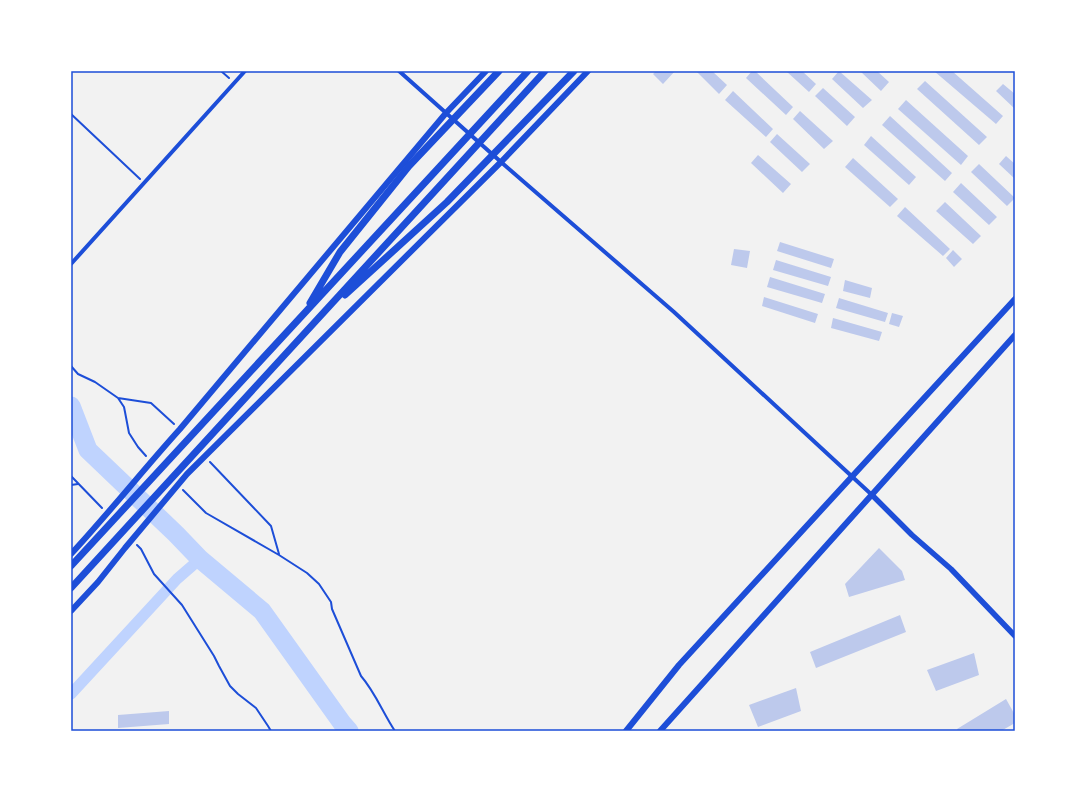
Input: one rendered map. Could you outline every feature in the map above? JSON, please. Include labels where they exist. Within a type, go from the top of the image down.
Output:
[{"type":"highway","points":[[304,314],[340,252],[408,166],[499,71]]},
{"type":"highway","points":[[71,566],[528,71]]},
{"type":"highway","points":[[71,588],[545,71]]},
{"type":"highway","points":[[312,325],[447,202],[574,71]]},
{"type":"main road","points":[[71,554],[180,429],[446,113],[486,71]]},
{"type":"main road","points":[[71,611],[98,582],[187,474],[501,162],[588,71]]},
{"type":"main road","points":[[626,731],[679,665],[1015,299]]},
{"type":"main road","points":[[660,731],[1015,334]]},
{"type":"street","points":[[71,264],[245,71]]},
{"type":"street","points":[[399,71],[501,162],[674,312],[852,476],[912,535],[951,570],[1015,636]]},
{"type":"path","points":[[221,71],[234,83]]},
{"type":"path","points":[[71,114],[144,183]]},
{"type":"path","points":[[71,366],[78,374],[95,382],[118,398],[124,407],[134,443],[149,458]]},
{"type":"path","points":[[118,398],[151,403],[180,429]]},
{"type":"path","points":[[205,456],[271,526],[279,555]]},
{"type":"path","points":[[71,484],[78,484]]},
{"type":"path","points":[[178,486],[206,513],[279,555],[307,573],[319,584],[331,602],[332,609],[361,676],[368,683],[389,723],[395,731]]},
{"type":"path","points":[[157,578],[182,605],[214,656],[230,686],[256,708],[271,731]]},
{"type":"building","points":[[656,71],[675,71],[663,84],[653,74]]},
{"type":"building","points":[[696,71],[712,71],[727,85],[719,94]]},
{"type":"building","points":[[752,71],[755,71],[793,107],[786,115],[746,78]]},
{"type":"building","points":[[786,71],[802,71],[816,84],[809,92]]},
{"type":"building","points":[[839,71],[872,100],[863,108],[832,79]]},
{"type":"building","points":[[860,71],[877,71],[889,82],[881,91]]},
{"type":"building","points":[[934,71],[952,71],[1003,116],[996,124]]},
{"type":"building","points":[[925,81],[987,137],[979,145],[917,89]]},
{"type":"building","points":[[1003,84],[1015,94],[1015,109],[996,91]]},
{"type":"building","points":[[823,88],[855,117],[847,126],[815,96]]},
{"type":"building","points":[[733,91],[773,129],[766,137],[725,100]]},
{"type":"building","points":[[906,100],[968,156],[961,165],[898,109]]},
{"type":"building","points":[[800,111],[833,141],[824,149],[793,119]]},
{"type":"building","points":[[890,116],[952,173],[945,181],[882,125]]},
{"type":"building","points":[[777,134],[810,164],[802,172],[770,142]]},
{"type":"building","points":[[871,136],[916,177],[909,185],[864,145]]},
{"type":"building","points":[[758,155],[791,184],[783,193],[751,163]]},
{"type":"building","points":[[1006,156],[1015,164],[1015,179],[999,164]]},
{"type":"building","points":[[853,158],[898,199],[890,207],[845,167]]},
{"type":"building","points":[[979,164],[1015,198],[1007,206],[971,172]]},
{"type":"building","points":[[961,183],[997,217],[989,225],[953,192]]},
{"type":"building","points":[[945,202],[981,236],[973,244],[936,211]]},
{"type":"building","points":[[905,207],[950,249],[943,256],[897,216]]},
{"type":"building","points":[[780,242],[834,259],[831,268],[777,251]]},
{"type":"building","points":[[734,249],[750,251],[747,268],[731,265]]},
{"type":"building","points":[[953,250],[962,259],[954,267],[946,258]]},
{"type":"building","points":[[776,260],[831,277],[828,286],[773,270]]},
{"type":"building","points":[[770,277],[825,294],[822,303],[767,287]]},
{"type":"building","points":[[845,280],[872,288],[870,298],[843,291]]},
{"type":"building","points":[[764,297],[818,314],[815,323],[762,306]]},
{"type":"building","points":[[839,298],[888,313],[885,322],[836,308]]},
{"type":"building","points":[[892,313],[903,316],[899,327],[889,324]]},
{"type":"building","points":[[833,318],[882,332],[879,341],[831,328]]},
{"type":"building","points":[[879,548],[902,571],[905,580],[849,597],[845,584]]},
{"type":"building","points":[[900,615],[906,632],[816,668],[810,652]]},
{"type":"building","points":[[974,653],[979,675],[936,691],[927,670]]},
{"type":"building","points":[[796,688],[801,711],[758,727],[749,705]]},
{"type":"building","points":[[1006,699],[1015,715],[1015,723],[1001,731],[958,731],[957,729]]},
{"type":"building","points":[[169,711],[169,724],[118,728],[118,715]]},
{"type":"waterway","points":[[71,406],[88,450],[200,559],[262,611],[349,731]]},
{"type":"waterway","points":[[71,694],[177,579],[200,559]]}]
